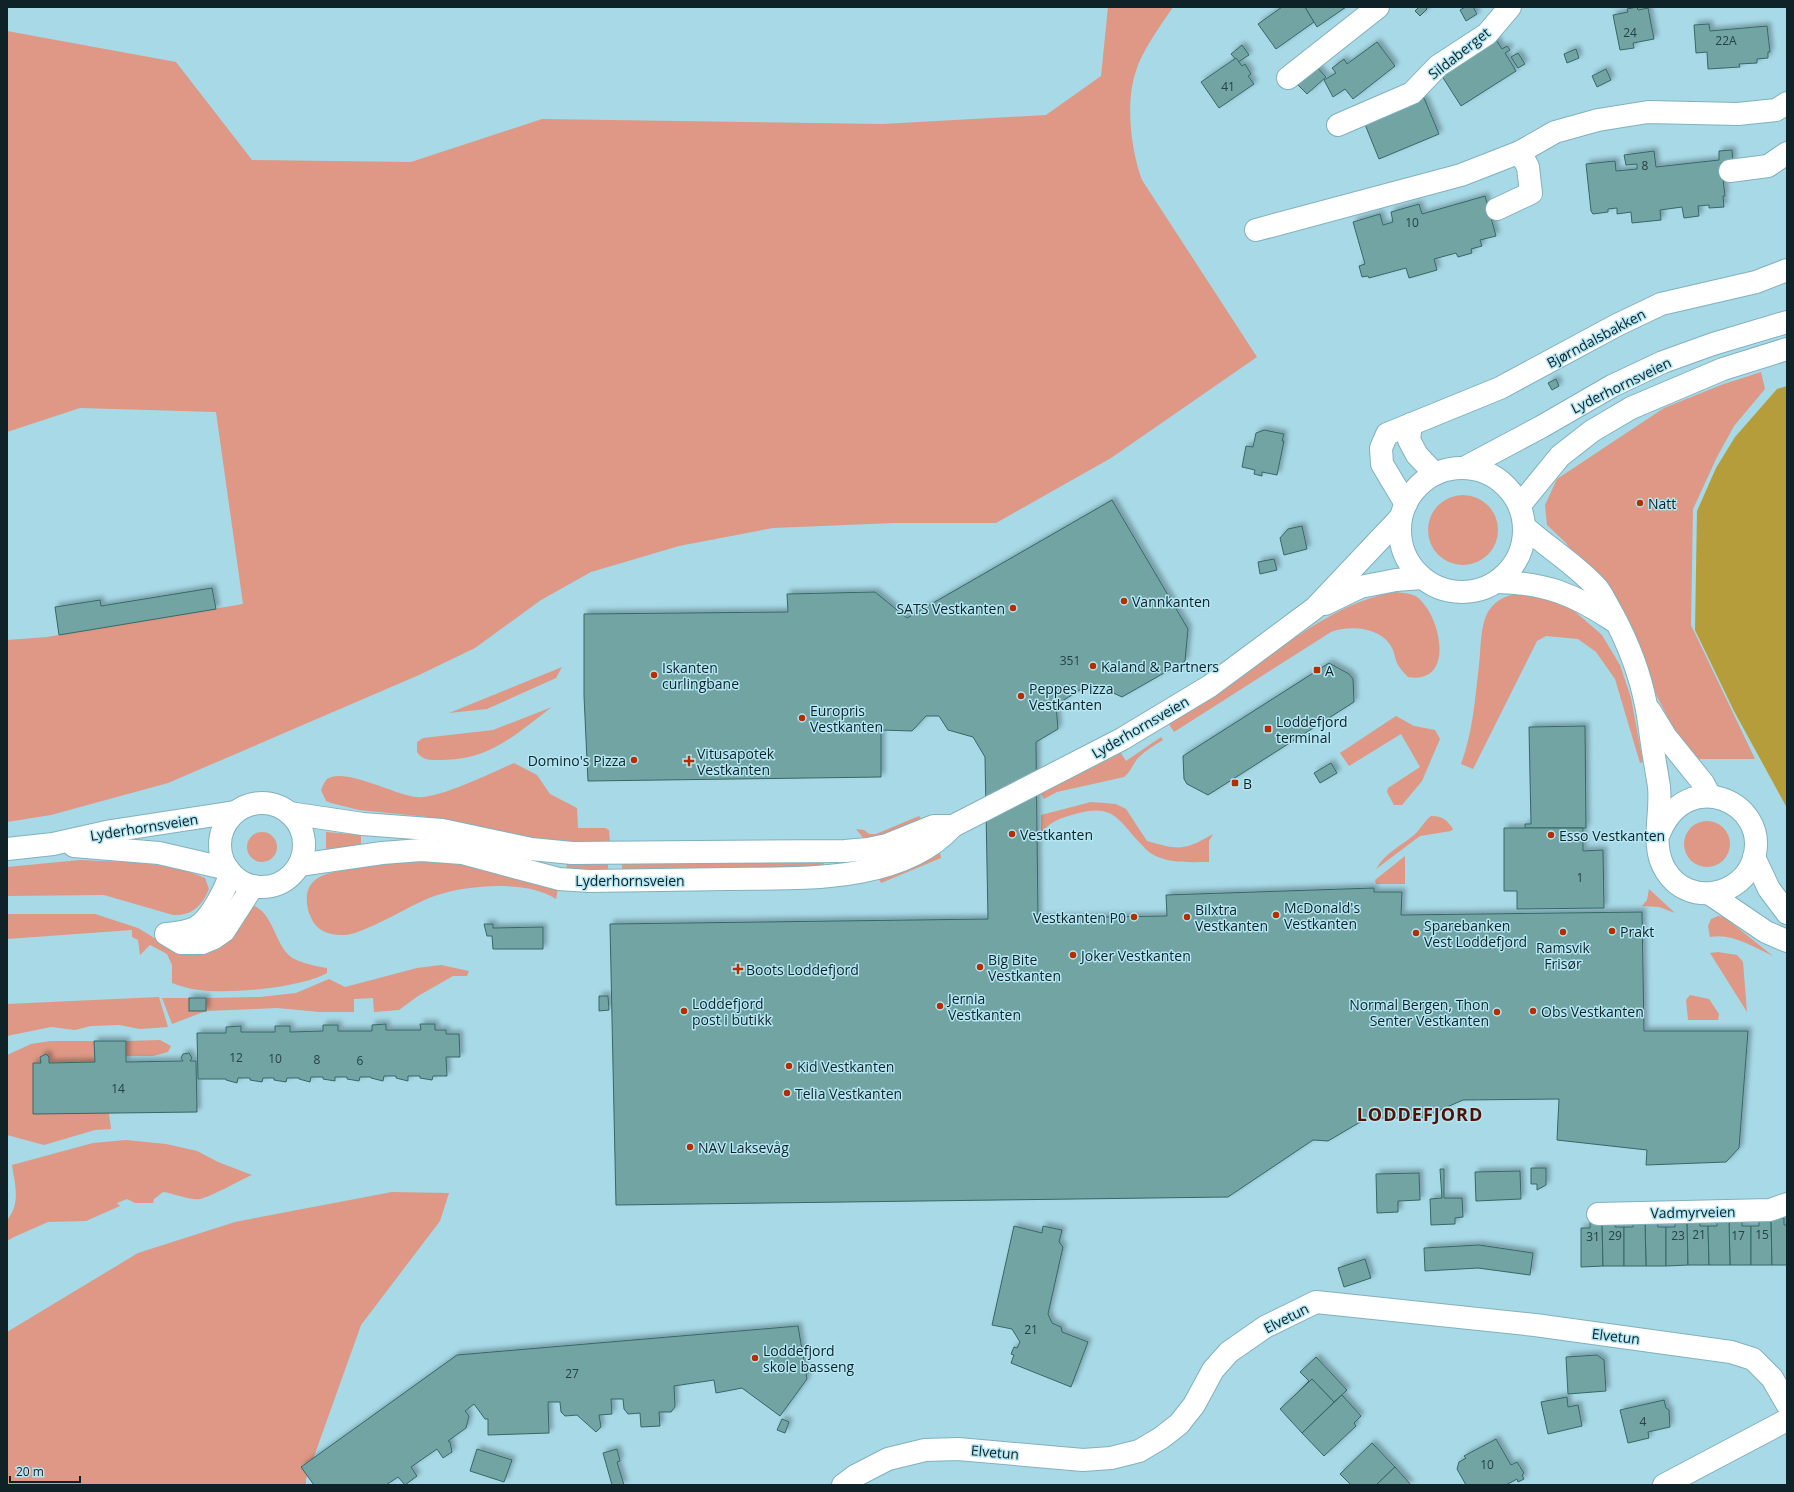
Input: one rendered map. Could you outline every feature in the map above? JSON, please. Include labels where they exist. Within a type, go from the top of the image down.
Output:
[{"type":"main road","points":[[1288,78],[1378,7]]},
{"type":"main road","name":"Sildaberget","points":[[1338,125],[1412,93],[1438,66],[1488,34],[1510,7]]},
{"type":"main road","points":[[1256,230],[1461,175],[1520,152],[1555,132],[1598,120],[1648,112],[1738,114],[1776,110],[1787,103]]},
{"type":"main road","points":[[1497,210],[1531,193],[1528,167],[1520,152]]},
{"type":"main road","points":[[1730,171],[1768,166],[1787,153]]},
{"type":"main road","name":"Bjørndalsbakken","points":[[1403,511],[1382,464],[1381,448],[1388,434],[1500,388],[1616,325],[1661,304],[1756,282],[1787,270]]},
{"type":"main road","name":"Lyderhornsveien","points":[[1464,468],[1612,386],[1663,362],[1713,344],[1787,322]]},
{"type":"main road","name":"Lyderhornsveien","points":[[1520,505],[1560,456],[1592,431],[1631,408],[1723,369],[1787,349]]},
{"type":"main road","points":[[1411,424],[1409,440],[1417,455],[1435,474]]},
{"type":"main road","points":[[1464,468],[1478,470],[1503,482],[1520,505],[1525,527],[1524,544],[1518,560],[1508,574],[1498,582],[1473,592],[1460,593],[1439,589],[1422,578],[1411,566],[1403,551],[1400,534],[1403,511],[1418,487],[1435,474],[1449,469],[1464,468]]},
{"type":"main road","name":"Lyderhornsveien","points":[[299,865],[382,853],[421,850],[462,853],[559,879],[589,881],[821,878],[873,869],[914,854],[941,839],[953,826],[1084,759],[1135,731],[1210,686],[1315,608],[1403,511]]},
{"type":"main road","points":[[1525,527],[1584,575],[1599,591],[1616,623],[1638,672],[1646,705],[1659,788],[1658,847],[1660,860],[1666,872],[1674,882],[1684,889],[1697,893],[1710,894],[1726,890],[1740,882],[1750,869],[1754,857],[1756,845],[1754,833],[1742,811],[1727,801],[1710,796],[1696,797],[1683,802],[1672,810],[1664,821],[1659,834]]},
{"type":"main road","name":"Lyderhornsveien","points":[[1315,608],[1360,587],[1396,580],[1422,578]]},
{"type":"main road","points":[[1498,582],[1543,586],[1591,605],[1616,623]]},
{"type":"main road","points":[[1646,705],[1666,737],[1703,783],[1710,796]]},
{"type":"main road","points":[[257,803],[269,803],[289,813],[297,821],[302,832],[303,855],[293,874],[275,885],[253,886],[241,882],[229,871],[220,850],[222,830],[235,812],[246,806],[257,803]]},
{"type":"main road","name":"Lyderhornsveien","points":[[7,849],[53,844],[111,831],[235,812]]},
{"type":"main road","name":"Lyderhornsveien","points":[[289,813],[363,824],[442,830],[531,848],[572,853],[845,851],[868,849],[886,845],[934,826],[953,826]]},
{"type":"main road","name":"Lyderhornsveien","points":[[53,844],[159,853],[229,871]]},
{"type":"main road","points":[[1754,857],[1769,889],[1787,913]]},
{"type":"main road","points":[[229,871],[224,892],[204,921],[196,928],[184,932],[166,934],[181,943],[202,943],[214,938],[224,931],[253,886]]},
{"type":"main road","points":[[1710,894],[1766,932],[1787,941]]},
{"type":"main road","name":"Vadmyrveien","points":[[1598,1214],[1770,1210],[1787,1204]]},
{"type":"main road","name":"Elvetun","points":[[843,1485],[855,1476],[888,1459],[925,1450],[958,1449],[1083,1460],[1110,1458],[1139,1451],[1161,1438],[1179,1424],[1194,1405],[1213,1370],[1229,1352],[1266,1328],[1316,1302],[1535,1325],[1731,1352],[1753,1359],[1772,1378],[1787,1404]]},
{"type":"main road","points":[[1664,1485],[1787,1420]]},
{"type":"shaded area","points":[[1108,7],[1173,7],[1152,38],[1143,55],[1136,71],[1133,83],[1130,111],[1132,141],[1138,168],[1142,180],[1257,357],[1111,458],[996,523],[894,523],[773,528],[679,546],[591,572],[541,600],[475,648],[419,675],[168,783],[51,815],[7,822],[7,640],[47,637],[243,604],[216,412],[80,408],[7,432],[7,31],[176,62],[252,160],[411,162],[542,119],[883,124],[1046,115],[1101,76]]},
{"type":"shaded area","points":[[1761,372],[1765,389],[1734,426],[1717,457],[1693,509],[1691,625],[1755,759],[1699,759],[1673,728],[1620,623],[1566,543],[1547,525],[1545,505],[1557,479],[1664,408],[1721,385]]},
{"type":"shaded area","points":[[1787,386],[1787,808],[1734,711],[1695,630],[1697,511],[1716,468],[1735,437],[1777,389]]},
{"type":"shaded area","points":[[1456,495],[1470,495],[1483,501],[1492,510],[1498,523],[1496,543],[1488,555],[1470,565],[1456,565],[1443,559],[1434,550],[1428,537],[1428,523],[1434,510],[1443,501]]},
{"type":"shaded area","points":[[1396,592],[1410,594],[1417,597],[1425,606],[1432,618],[1437,632],[1440,647],[1438,660],[1433,670],[1423,677],[1408,677],[1398,665],[1394,652],[1387,641],[1373,632],[1356,628],[1339,630],[1331,632],[1174,732],[1169,724],[1309,628],[1326,618],[1359,602]]},
{"type":"shaded area","points":[[1520,593],[1565,603],[1602,635],[1620,665],[1631,698],[1643,762],[1640,763],[1615,679],[1596,652],[1578,639],[1546,636],[1537,641],[1473,769],[1461,764],[1473,715],[1482,634],[1486,616],[1495,603],[1509,595]]},
{"type":"shaded area","points":[[562,667],[556,678],[487,709],[449,713]]},
{"type":"shaded area","points":[[552,707],[501,744],[474,756],[459,759],[431,760],[422,757],[417,752],[417,742],[423,738],[493,730]]},
{"type":"shaded area","points":[[1396,716],[1414,726],[1435,730],[1440,739],[1422,781],[1402,805],[1394,805],[1387,792],[1388,788],[1420,767],[1401,734],[1349,766],[1340,753]]},
{"type":"shaded area","points":[[1161,737],[1163,740],[1139,757],[1124,777],[1057,792],[1044,799],[1041,793],[1121,753],[1126,761]]},
{"type":"shaded area","points":[[514,763],[537,775],[550,794],[577,808],[578,828],[605,828],[609,830],[610,842],[604,846],[573,845],[467,828],[428,817],[359,810],[326,801],[321,790],[327,779],[335,776],[345,776],[407,795],[425,797],[451,790]]},
{"type":"shaded area","points":[[1091,802],[1116,804],[1126,809],[1147,841],[1158,844],[1174,847],[1188,846],[1195,844],[1213,834],[1209,841],[1209,862],[1172,861],[1152,854],[1120,821],[1107,812],[1088,811],[1075,814],[1052,823],[1041,833],[1041,815]]},
{"type":"shaded area","points":[[919,816],[925,823],[884,839],[864,839],[856,829],[864,830],[869,834],[876,834]]},
{"type":"shaded area","points":[[1431,816],[1444,819],[1453,829],[1451,831],[1420,836],[1376,869],[1384,858],[1414,835]]},
{"type":"shaded area","points":[[1707,821],[1720,825],[1726,831],[1730,844],[1726,857],[1720,863],[1707,867],[1694,863],[1688,857],[1684,844],[1688,831],[1694,825]]},
{"type":"shaded area","points":[[262,832],[273,836],[277,847],[273,858],[262,862],[251,858],[247,847],[251,836]]},
{"type":"shaded area","points":[[326,832],[361,835],[361,845],[326,851]]},
{"type":"shaded area","points":[[939,848],[941,858],[881,883],[877,875]]},
{"type":"shaded area","points":[[1405,856],[1405,884],[1376,884],[1375,880]]},
{"type":"shaded area","points":[[441,858],[559,884],[556,899],[543,893],[511,886],[475,887],[442,893],[383,921],[351,934],[331,934],[323,931],[313,922],[308,908],[307,893],[314,881],[322,876],[377,861]]},
{"type":"shaded area","points":[[824,858],[824,866],[819,870],[622,873],[622,863]]},
{"type":"shaded area","points":[[566,859],[608,859],[608,874],[567,873]]},
{"type":"shaded area","points":[[80,860],[144,863],[175,868],[205,878],[209,889],[196,909],[180,915],[173,915],[104,895],[7,896],[7,867]]},
{"type":"shaded area","points":[[1649,889],[1675,913],[1659,907],[1642,906],[1647,900]]},
{"type":"shaded area","points":[[251,904],[265,914],[285,951],[291,957],[303,962],[327,968],[327,973],[300,983],[264,989],[228,991],[199,990],[172,983],[172,965],[167,954],[150,945],[140,955],[138,940],[132,937],[132,930],[7,939],[7,914],[95,914],[138,928],[177,952]]},
{"type":"shaded area","points":[[1718,916],[1724,917],[1773,956],[1735,939],[1718,936],[1710,937],[1708,926],[1711,919]]},
{"type":"shaded area","points":[[1718,952],[1737,955],[1743,962],[1747,1012],[1710,953]]},
{"type":"shaded area","points":[[441,965],[469,971],[467,976],[453,976],[418,996],[399,1010],[374,1012],[373,998],[354,999],[354,1012],[320,1012],[277,1008],[206,1011],[206,998],[260,997],[296,993],[329,979],[345,987],[417,968]]},
{"type":"shaded area","points":[[1690,995],[1709,999],[1719,1014],[1718,1020],[1688,1020],[1686,1000]]},
{"type":"shaded area","points":[[159,997],[168,1027],[140,1029],[119,1025],[91,1026],[75,1030],[51,1027],[7,1036],[7,1004]]},
{"type":"shaded area","points":[[162,998],[189,998],[190,1011],[206,1011],[172,1024]]},
{"type":"shaded area","points":[[160,1040],[171,1046],[168,1052],[153,1056],[126,1056],[126,1041]]},
{"type":"shaded area","points":[[50,1041],[94,1041],[95,1062],[33,1063],[33,1113],[109,1113],[111,1129],[95,1130],[44,1145],[7,1135],[7,1055],[31,1044]]},
{"type":"shaded area","points":[[126,1140],[166,1144],[197,1151],[218,1162],[252,1175],[205,1198],[192,1199],[163,1192],[154,1199],[153,1203],[135,1203],[127,1199],[117,1203],[120,1206],[86,1221],[48,1222],[7,1241],[7,1220],[16,1201],[12,1165],[93,1143]]},
{"type":"shaded area","points":[[392,1192],[449,1193],[440,1221],[361,1325],[306,1479],[306,1485],[7,1485],[7,1332],[138,1253],[235,1222]]},
{"type":"building","points":[[1282,7],[1305,7],[1314,22],[1276,49],[1258,24]]},
{"type":"building","points":[[1305,7],[1346,7],[1317,27]]},
{"type":"building","points":[[1419,7],[1426,7],[1427,9],[1420,16],[1415,11]]},
{"type":"building","points":[[1465,7],[1473,7],[1477,14],[1466,21],[1460,10]]},
{"type":"building","points":[[1637,7],[1638,10],[1648,8],[1654,39],[1633,43],[1634,48],[1620,50],[1613,15],[1628,12],[1627,9]]},
{"type":"building","points":[[1709,24],[1710,31],[1767,26],[1770,52],[1768,52],[1768,58],[1757,59],[1757,63],[1739,64],[1740,67],[1708,69],[1707,52],[1696,53],[1694,25]]},
{"type":"building","points":[[1495,38],[1502,49],[1507,46],[1510,50],[1505,53],[1516,71],[1461,106],[1440,73]]},
{"type":"building","points":[[1377,42],[1395,66],[1353,99],[1345,89],[1333,97],[1324,80],[1336,73],[1332,68],[1344,59],[1347,64]]},
{"type":"building","points":[[1242,45],[1249,55],[1238,62],[1231,54]]},
{"type":"building","points":[[1576,49],[1579,58],[1567,63],[1564,54]]},
{"type":"building","points":[[1518,53],[1525,64],[1518,68],[1511,57]]},
{"type":"building","points":[[1236,58],[1242,66],[1245,64],[1251,74],[1248,76],[1254,84],[1219,108],[1201,82]]},
{"type":"building","points":[[1315,65],[1326,77],[1307,94],[1296,83]]},
{"type":"building","points":[[1606,69],[1611,80],[1597,87],[1592,76]]},
{"type":"building","points":[[1424,98],[1439,134],[1379,159],[1364,122]]},
{"type":"building","points":[[1732,150],[1733,162],[1721,163],[1725,196],[1723,196],[1724,207],[1709,208],[1709,205],[1698,206],[1699,216],[1684,218],[1682,207],[1660,210],[1661,220],[1632,223],[1631,212],[1617,214],[1617,208],[1608,209],[1608,212],[1593,214],[1591,211],[1586,164],[1615,161],[1616,171],[1637,169],[1637,164],[1626,165],[1624,155],[1654,151],[1656,167],[1719,160],[1719,151]]},
{"type":"building","points":[[1485,196],[1496,236],[1480,240],[1482,246],[1471,249],[1472,253],[1458,257],[1456,253],[1434,259],[1437,270],[1409,278],[1406,268],[1369,278],[1368,276],[1362,277],[1359,266],[1365,264],[1353,222],[1380,214],[1383,225],[1393,222],[1391,212],[1419,204],[1422,214]]},
{"type":"building","points":[[1556,379],[1559,386],[1552,390],[1548,383]]},
{"type":"building","points":[[1264,430],[1284,434],[1277,475],[1262,472],[1262,476],[1254,474],[1255,470],[1242,467],[1246,446],[1253,447],[1256,433]]},
{"type":"building","name":"Vestkanten","points":[[1112,500],[1188,629],[1185,661],[1122,697],[1091,683],[1056,705],[1058,729],[1036,742],[1038,918],[1167,916],[1166,895],[1374,888],[1374,892],[1402,892],[1401,915],[1642,912],[1644,1031],[1748,1031],[1739,1148],[1726,1162],[1646,1165],[1647,1150],[1557,1140],[1559,1099],[1463,1100],[1422,1118],[1367,1118],[1328,1141],[1313,1140],[1228,1197],[616,1205],[610,924],[988,919],[985,757],[973,737],[948,730],[939,716],[926,716],[912,731],[881,730],[881,777],[588,781],[584,696],[584,614],[788,612],[787,594],[875,592],[907,618]]},
{"type":"building","points":[[1302,526],[1307,549],[1284,555],[1280,538],[1288,529]]},
{"type":"building","points":[[1274,559],[1277,570],[1260,574],[1258,562]]},
{"type":"building","points":[[212,588],[216,609],[59,635],[55,607],[100,600],[101,606]]},
{"type":"building","name":"Loddefjord terminal","points":[[1329,663],[1349,674],[1353,679],[1354,702],[1208,795],[1187,784],[1184,779],[1183,756]]},
{"type":"building","points":[[1585,726],[1586,828],[1525,828],[1525,824],[1531,824],[1529,727]]},
{"type":"building","points":[[1331,763],[1337,773],[1320,783],[1314,773]]},
{"type":"building","points":[[1504,828],[1583,828],[1583,851],[1603,850],[1604,908],[1517,909],[1517,891],[1504,891]]},
{"type":"building","points":[[484,924],[493,924],[493,928],[543,927],[543,949],[493,949],[492,936],[487,936]]},
{"type":"building","points":[[599,996],[608,996],[609,1010],[599,1011]]},
{"type":"building","points":[[189,998],[206,998],[206,1011],[189,1011]]},
{"type":"building","points":[[386,1024],[386,1030],[421,1030],[420,1024],[435,1024],[435,1030],[446,1030],[446,1034],[459,1034],[460,1057],[446,1057],[447,1076],[433,1076],[432,1080],[420,1078],[420,1076],[408,1076],[408,1081],[396,1078],[396,1076],[384,1076],[383,1081],[371,1077],[360,1077],[359,1081],[347,1079],[347,1077],[335,1077],[335,1081],[323,1079],[323,1077],[311,1077],[310,1082],[299,1078],[287,1078],[286,1082],[274,1080],[274,1078],[263,1078],[262,1082],[250,1080],[250,1078],[238,1078],[237,1083],[226,1079],[198,1079],[197,1033],[226,1033],[226,1027],[241,1026],[241,1032],[275,1032],[275,1026],[290,1026],[290,1032],[323,1031],[323,1025],[338,1025],[338,1031],[372,1031],[372,1025]]},
{"type":"building","points":[[94,1041],[126,1041],[126,1062],[183,1061],[181,1058],[183,1054],[189,1053],[192,1058],[190,1061],[196,1061],[197,1112],[33,1114],[33,1063],[41,1063],[40,1057],[46,1054],[49,1057],[49,1063],[95,1062]]},
{"type":"building","points":[[1531,1168],[1546,1168],[1546,1185],[1537,1190],[1537,1184],[1531,1184]]},
{"type":"building","points":[[1440,1169],[1444,1169],[1444,1198],[1462,1198],[1463,1217],[1455,1218],[1455,1224],[1431,1225],[1430,1199],[1442,1198]]},
{"type":"building","points":[[1520,1171],[1521,1199],[1476,1201],[1475,1172]]},
{"type":"building","points":[[1419,1173],[1420,1200],[1398,1201],[1398,1212],[1377,1213],[1376,1174]]},
{"type":"building","points":[[1742,1218],[1742,1226],[1751,1226],[1751,1265],[1730,1265],[1729,1219]]},
{"type":"building","points":[[1759,1218],[1771,1218],[1772,1265],[1751,1265],[1751,1226],[1759,1226]]},
{"type":"building","points":[[1771,1218],[1784,1218],[1784,1225],[1787,1225],[1787,1265],[1772,1265]]},
{"type":"building","points":[[1657,1219],[1658,1227],[1666,1227],[1666,1266],[1646,1266],[1645,1220]]},
{"type":"building","points":[[1675,1219],[1687,1219],[1688,1265],[1666,1266],[1666,1227],[1675,1227]]},
{"type":"building","points":[[1687,1219],[1700,1219],[1700,1226],[1708,1226],[1709,1265],[1688,1265]]},
{"type":"building","points":[[1717,1219],[1729,1219],[1730,1265],[1709,1265],[1708,1226],[1717,1226]]},
{"type":"building","points":[[1590,1220],[1602,1220],[1603,1266],[1581,1267],[1581,1228],[1590,1228]]},
{"type":"building","points":[[1602,1220],[1615,1220],[1615,1227],[1624,1227],[1624,1266],[1603,1266]]},
{"type":"building","points":[[1633,1220],[1645,1220],[1646,1266],[1624,1266],[1624,1227],[1633,1227]]},
{"type":"building","points":[[1014,1226],[1042,1233],[1043,1226],[1062,1230],[1059,1242],[1063,1247],[1048,1314],[1052,1323],[1061,1327],[1062,1332],[1088,1342],[1071,1387],[1011,1363],[1014,1355],[1011,1354],[1014,1347],[1017,1348],[1020,1342],[1012,1329],[992,1325]]},
{"type":"building","points":[[1479,1245],[1533,1253],[1530,1275],[1478,1268],[1425,1271],[1424,1248]]},
{"type":"building","points":[[1365,1259],[1371,1278],[1344,1287],[1338,1268]]},
{"type":"building","points":[[798,1326],[807,1379],[780,1416],[742,1388],[716,1393],[714,1380],[674,1386],[675,1407],[671,1412],[659,1412],[660,1426],[641,1427],[640,1413],[628,1414],[624,1409],[623,1399],[611,1399],[612,1414],[599,1415],[601,1427],[596,1432],[577,1415],[565,1416],[561,1412],[560,1402],[548,1402],[549,1433],[488,1435],[488,1419],[485,1419],[474,1404],[465,1411],[469,1416],[466,1428],[448,1441],[450,1442],[452,1452],[443,1458],[437,1449],[411,1467],[417,1476],[405,1485],[398,1477],[386,1485],[314,1485],[301,1467],[457,1355]]},
{"type":"building","points":[[1597,1355],[1604,1360],[1606,1391],[1568,1394],[1566,1357]]},
{"type":"building","points":[[1316,1357],[1347,1390],[1334,1402],[1312,1379],[1290,1400],[1309,1381],[1300,1372]]},
{"type":"building","points":[[1312,1379],[1334,1402],[1302,1433],[1280,1409]]},
{"type":"building","points":[[1342,1395],[1361,1416],[1354,1423],[1356,1426],[1324,1456],[1302,1433]]},
{"type":"building","points":[[1567,1397],[1568,1407],[1578,1405],[1582,1426],[1548,1434],[1541,1402]]},
{"type":"building","points":[[1664,1400],[1666,1408],[1669,1410],[1670,1427],[1648,1432],[1649,1438],[1628,1443],[1620,1410]]},
{"type":"building","points":[[782,1419],[789,1422],[785,1433],[777,1430]]},
{"type":"building","points":[[1496,1439],[1511,1465],[1517,1462],[1524,1473],[1522,1475],[1524,1479],[1518,1482],[1517,1479],[1506,1485],[1466,1485],[1457,1469],[1459,1462],[1466,1458],[1464,1456]]},
{"type":"building","points":[[1372,1443],[1395,1467],[1376,1485],[1351,1485],[1340,1474]]},
{"type":"building","points":[[477,1449],[512,1460],[504,1482],[470,1471]]},
{"type":"building","points":[[617,1449],[620,1461],[617,1462],[624,1485],[612,1485],[603,1453]]},
{"type":"building","points":[[1395,1467],[1411,1485],[1376,1485]]},
{"type":"place","name":"Natt","points":[[1640,503]]},
{"type":"place","name":"Vannkanten","points":[[1124,601]]},
{"type":"place","name":"SATS Vestkanten","points":[[1013,608]]},
{"type":"place","name":"Kaland & Partners","points":[[1093,666]]},
{"type":"place","name":"A","points":[[1317,670]]},
{"type":"place","name":"Iskanten curlingbane","points":[[654,675]]},
{"type":"place","name":"Peppes Pizza Vestkanten","points":[[1021,696]]},
{"type":"place","name":"Europris Vestkanten","points":[[802,718]]},
{"type":"place","name":"Loddefjord terminal","points":[[1268,729]]},
{"type":"place","name":"Domino's Pizza","points":[[634,760]]},
{"type":"place","name":"Vitusapotek Vestkanten","points":[[689,761]]},
{"type":"place","name":"B","points":[[1235,783]]},
{"type":"place","name":"Vestkanten","points":[[1012,834]]},
{"type":"place","name":"Esso Vestkanten","points":[[1551,835]]},
{"type":"place","name":"McDonald's Vestkanten","points":[[1276,915]]},
{"type":"place","name":"Vestkanten P0","points":[[1134,917]]},
{"type":"place","name":"Bilxtra Vestkanten","points":[[1187,917]]},
{"type":"place","name":"Prakt","points":[[1612,931]]},
{"type":"place","name":"Ramsvik Frisør","points":[[1563,932]]},
{"type":"place","name":"Sparebanken Vest Loddefjord","points":[[1416,933]]},
{"type":"place","name":"Joker Vestkanten","points":[[1073,955]]},
{"type":"place","name":"Big Bite Vestkanten","points":[[980,967]]},
{"type":"place","name":"Boots Loddefjord","points":[[738,969]]},
{"type":"place","name":"Jernia Vestkanten","points":[[940,1006]]},
{"type":"place","name":"Loddefjord post i butikk","points":[[684,1011]]},
{"type":"place","name":"Obs Vestkanten","points":[[1533,1011]]},
{"type":"place","name":"Normal Bergen, Thon Senter Vestkanten","points":[[1497,1012]]},
{"type":"place","name":"Kid Vestkanten","points":[[789,1066]]},
{"type":"place","name":"Telia Vestkanten","points":[[787,1093]]},
{"type":"place","name":"NAV Laksevåg","points":[[690,1147]]},
{"type":"place","name":"Loddefjord skole basseng","points":[[755,1358]]},
{"type":"district","name":"LODDEFJORD","points":[[1420,1114]]}]
